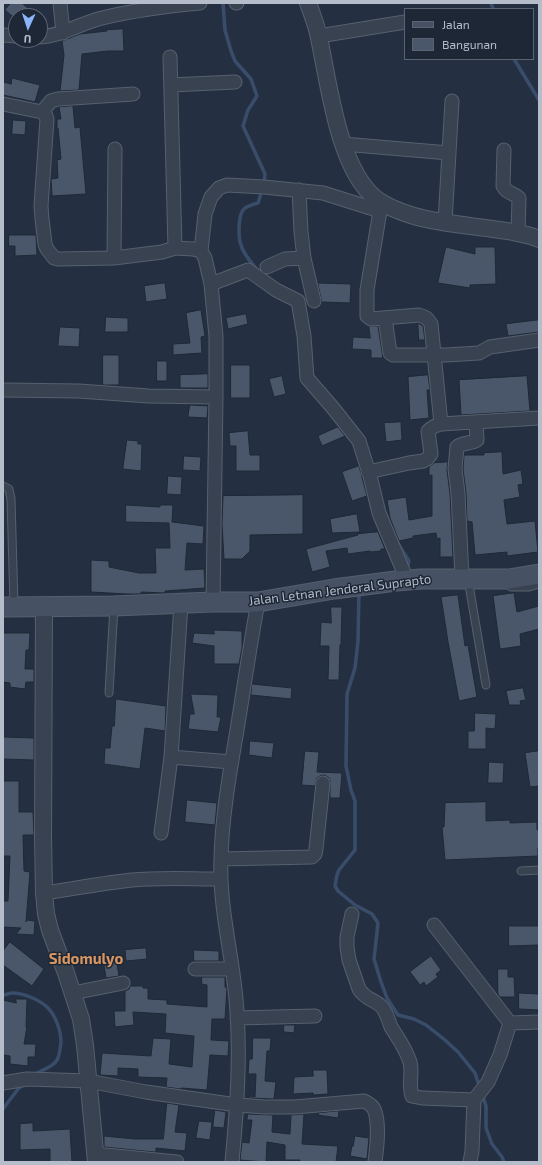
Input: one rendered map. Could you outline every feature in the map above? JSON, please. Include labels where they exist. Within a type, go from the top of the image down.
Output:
[{"type":"main road","name":"Jalan Letnan Jenderal Suprapto","points":[[8,607],[258,602],[357,586],[405,576],[421,579],[469,583],[539,574]]},
{"type":"street","points":[[60,3],[63,32]]},
{"type":"street","points":[[48,35],[63,32],[100,18],[141,9],[200,3]]},
{"type":"street","points":[[308,3],[319,36],[334,111],[345,150],[354,170],[365,187],[383,208],[367,290],[367,316],[371,319],[419,315],[429,320],[431,324],[441,424]]},
{"type":"street","points":[[319,36],[404,22]]},
{"type":"street","points":[[170,57],[175,248]]},
{"type":"street","points":[[171,85],[235,82]]},
{"type":"street","points":[[42,112],[51,101],[58,99],[133,94]]},
{"type":"street","points":[[444,222],[452,101]]},
{"type":"street","points":[[3,104],[42,112],[47,119],[41,206],[45,244],[54,258],[114,258],[162,252],[175,248],[200,251],[205,258],[211,284],[216,336],[213,602]]},
{"type":"street","points":[[343,144],[449,153]]},
{"type":"street","points":[[114,150],[114,258]]},
{"type":"street","points":[[504,150],[503,186],[506,191],[519,198],[518,234]]},
{"type":"street","points":[[200,251],[205,214],[211,197],[219,188],[227,185],[262,186],[323,193],[413,216],[500,230],[539,239]]},
{"type":"street","points":[[299,190],[300,232],[304,258],[314,301]]},
{"type":"street","points":[[267,267],[286,260],[304,258]]},
{"type":"street","points":[[211,284],[248,270],[276,290],[298,301],[304,336],[307,378],[359,441],[372,471],[380,513],[405,576]]},
{"type":"street","points":[[385,318],[391,354],[433,355],[479,353],[490,347],[539,340]]},
{"type":"street","points":[[3,390],[79,391],[148,396],[216,397]]},
{"type":"street","points":[[372,471],[427,459],[431,454],[428,431],[431,427],[441,424],[539,418]]},
{"type":"street","points":[[469,583],[455,469],[457,447],[460,444],[475,442],[477,440],[476,422]]},
{"type":"street","points":[[232,1162],[237,1105],[238,1018],[221,879],[221,859],[224,818],[231,762],[258,602]]},
{"type":"street","points":[[162,833],[171,757],[181,604]]},
{"type":"street","points":[[44,607],[44,893],[46,914],[50,930],[81,1019],[96,1158],[177,1162]]},
{"type":"street","points":[[171,757],[231,762]]},
{"type":"street","points":[[221,859],[312,857],[315,854],[316,849],[323,783]]},
{"type":"street","points":[[44,893],[133,880],[221,879]]},
{"type":"street","points":[[352,914],[348,937],[348,960],[359,989],[364,996],[379,1004],[384,1009],[391,1026],[400,1041],[410,1063],[410,1090],[412,1096],[422,1098],[474,1100]]},
{"type":"street","points":[[434,925],[510,1023]]},
{"type":"street","points":[[195,970],[232,969]]},
{"type":"street","points":[[73,993],[123,983]]},
{"type":"street","points":[[238,1018],[315,1016]]},
{"type":"street","points":[[510,1023],[539,1022]]},
{"type":"street","points":[[470,1162],[472,1151],[474,1100],[488,1082],[500,1055],[510,1023]]},
{"type":"street","points":[[3,1083],[27,1078],[88,1081],[146,1092],[237,1105],[265,1107],[295,1107],[367,1102],[374,1109],[376,1119],[375,1162]]},
{"type":"lane","points":[[3,486],[9,489],[12,499],[8,607]]},
{"type":"lane","points":[[469,583],[486,685]]},
{"type":"lane","points":[[507,587],[529,587],[539,584]]},
{"type":"lane","points":[[109,694],[114,606]]},
{"type":"lane","points":[[521,871],[539,870]]},
{"type":"building","points":[[11,3],[22,3],[28,8],[8,8],[8,13],[5,10]]},
{"type":"building","points":[[123,29],[124,51],[82,54],[79,90],[60,91],[64,55],[62,41],[80,34]]},
{"type":"building","points":[[12,78],[40,85],[35,102],[3,95],[3,82],[11,84]]},
{"type":"building","points":[[73,106],[75,128],[80,127],[86,194],[52,196],[51,179],[58,178],[57,160],[61,159],[57,128],[57,119],[61,119],[59,107]]},
{"type":"building","points":[[13,120],[26,121],[25,135],[12,134]]},
{"type":"building","points":[[9,235],[36,235],[37,255],[15,256],[15,246],[9,246]]},
{"type":"building","points":[[446,247],[475,254],[475,247],[495,247],[496,284],[470,285],[470,288],[438,283]]},
{"type":"building","points":[[165,283],[167,299],[146,302],[144,286]]},
{"type":"building","points":[[318,283],[351,284],[350,303],[322,302]]},
{"type":"building","points":[[201,310],[205,336],[201,337],[202,353],[173,355],[173,344],[190,343],[186,313]]},
{"type":"building","points":[[246,314],[248,324],[228,329],[226,318]]},
{"type":"building","points":[[106,317],[128,318],[128,332],[105,332]]},
{"type":"building","points":[[539,320],[539,332],[508,336],[506,324]]},
{"type":"building","points":[[418,323],[423,326],[425,340],[419,340]]},
{"type":"building","points":[[369,326],[378,326],[383,358],[371,358],[371,350],[352,349],[353,337],[370,338]]},
{"type":"building","points":[[60,327],[80,328],[79,347],[58,346]]},
{"type":"building","points":[[103,355],[119,355],[119,385],[103,385]]},
{"type":"building","points":[[157,361],[167,361],[167,381],[157,381]]},
{"type":"building","points":[[231,365],[250,365],[250,398],[231,398]]},
{"type":"building","points":[[208,374],[208,388],[180,388],[180,375]]},
{"type":"building","points":[[428,375],[430,390],[427,390],[429,418],[410,420],[408,377]]},
{"type":"building","points":[[282,376],[286,394],[274,397],[269,379]]},
{"type":"building","points":[[527,376],[530,411],[461,415],[459,380]]},
{"type":"building","points":[[190,405],[208,406],[207,418],[188,417]]},
{"type":"building","points":[[401,422],[402,440],[386,442],[384,423]]},
{"type":"building","points":[[338,427],[345,436],[322,446],[318,436]]},
{"type":"building","points":[[248,431],[250,455],[260,455],[260,471],[236,471],[236,446],[230,446],[229,433]]},
{"type":"building","points":[[127,440],[138,441],[138,444],[142,444],[141,471],[123,469]]},
{"type":"building","points":[[502,452],[503,474],[521,470],[523,484],[518,485],[520,497],[504,500],[507,524],[535,521],[538,552],[507,556],[507,552],[475,555],[472,522],[467,521],[463,469],[464,455],[484,455],[484,453]]},
{"type":"building","points":[[184,456],[201,457],[200,471],[183,470]]},
{"type":"building","points":[[448,462],[447,470],[450,494],[453,557],[440,557],[440,538],[437,539],[436,533],[413,536],[413,538],[399,541],[390,518],[387,500],[406,497],[409,520],[432,516],[432,475],[429,476],[429,467],[434,463]]},
{"type":"building","points":[[359,466],[367,496],[352,501],[342,472]]},
{"type":"building","points":[[168,476],[182,477],[181,495],[167,494]]},
{"type":"building","points":[[303,495],[303,534],[250,535],[250,551],[242,559],[224,559],[222,524],[223,496]]},
{"type":"building","points":[[126,505],[160,507],[160,505],[173,505],[172,522],[204,526],[203,544],[187,543],[185,570],[204,569],[205,588],[165,591],[165,593],[141,592],[141,594],[91,592],[91,560],[109,561],[109,567],[139,573],[156,573],[155,548],[170,548],[169,523],[126,522]]},
{"type":"building","points":[[357,514],[360,532],[332,533],[330,519]]},
{"type":"building","points":[[378,532],[385,549],[381,549],[381,551],[348,554],[347,548],[326,551],[330,567],[312,572],[306,549],[358,534]]},
{"type":"building","points":[[514,593],[517,612],[539,606],[539,629],[520,634],[521,646],[500,649],[493,596]]},
{"type":"building","points":[[458,595],[465,646],[468,645],[477,697],[459,701],[441,597]]},
{"type":"building","points":[[331,607],[342,607],[339,680],[328,680],[329,646],[320,646],[321,622],[331,623]]},
{"type":"building","points":[[214,630],[242,631],[242,648],[239,664],[214,664],[214,646],[192,643],[194,633],[214,634]]},
{"type":"building","points":[[3,633],[30,633],[29,650],[26,650],[25,669],[34,669],[34,682],[26,682],[25,689],[10,687],[10,683],[3,682]]},
{"type":"building","points":[[252,684],[292,688],[291,699],[251,695]]},
{"type":"building","points":[[523,688],[526,700],[520,701],[521,705],[509,705],[506,691]]},
{"type":"building","points":[[191,694],[218,695],[217,717],[221,717],[218,732],[188,729],[190,714],[194,714]]},
{"type":"building","points":[[116,699],[166,706],[165,731],[145,728],[140,769],[104,764],[105,748],[110,748],[112,726],[114,726]]},
{"type":"building","points":[[475,713],[496,714],[495,729],[486,728],[486,749],[468,749],[468,731],[474,731]]},
{"type":"building","points":[[3,737],[34,738],[34,760],[3,759]]},
{"type":"building","points":[[250,741],[274,743],[272,758],[249,755]]},
{"type":"building","points":[[305,751],[319,752],[317,772],[342,773],[340,798],[330,798],[330,780],[324,775],[317,778],[315,786],[302,785]]},
{"type":"building","points":[[539,751],[539,786],[530,787],[525,753]]},
{"type":"building","points":[[489,762],[504,763],[503,783],[488,783]]},
{"type":"building","points":[[3,781],[19,781],[19,812],[33,812],[34,835],[23,835],[24,871],[30,872],[26,922],[27,920],[35,921],[34,935],[16,934],[21,928],[3,927],[3,901],[8,901],[10,856],[3,856]]},
{"type":"building","points":[[187,800],[217,803],[215,825],[185,822]]},
{"type":"building","points":[[486,802],[486,821],[510,820],[510,823],[537,822],[537,830],[539,829],[538,856],[445,860],[442,827],[444,827],[445,803]]},
{"type":"building","points":[[509,926],[539,926],[539,945],[509,946]]},
{"type":"building","points":[[10,942],[44,969],[32,986],[3,965],[3,951]]},
{"type":"building","points":[[146,948],[147,959],[126,961],[125,950]]},
{"type":"building","points":[[194,950],[219,951],[219,961],[194,961]]},
{"type":"building","points":[[431,956],[441,970],[436,974],[438,977],[426,986],[424,982],[420,985],[410,972]]},
{"type":"building","points":[[116,957],[119,976],[106,978],[103,959]]},
{"type":"building","points":[[498,969],[508,969],[508,977],[514,977],[515,997],[500,997],[498,994]]},
{"type":"building","points":[[202,977],[225,977],[225,987],[227,988],[225,1019],[212,1019],[211,1040],[229,1041],[228,1056],[210,1055],[207,1090],[166,1087],[167,1078],[138,1077],[138,1069],[118,1068],[118,1076],[100,1075],[102,1053],[151,1056],[153,1038],[171,1039],[169,1064],[192,1067],[194,1036],[165,1033],[166,1014],[133,1012],[134,1025],[115,1027],[114,1011],[125,1011],[125,991],[129,989],[130,986],[143,986],[143,988],[148,988],[148,999],[167,1000],[167,1004],[207,1007],[207,985],[202,984]]},
{"type":"building","points":[[519,993],[539,994],[539,1010],[519,1009]]},
{"type":"building","points":[[16,999],[27,999],[27,1027],[24,1044],[36,1044],[35,1057],[28,1057],[28,1066],[10,1064],[10,1056],[3,1055],[3,1000],[16,1003]]},
{"type":"building","points":[[284,1025],[295,1025],[294,1033],[284,1032]]},
{"type":"building","points":[[253,1038],[271,1038],[270,1051],[267,1051],[265,1081],[276,1082],[274,1099],[249,1098],[249,1096],[255,1097],[256,1074],[248,1074],[249,1059],[252,1059]]},
{"type":"building","points":[[313,1070],[327,1070],[328,1094],[293,1094],[294,1077],[313,1076]]},
{"type":"building","points":[[167,1103],[179,1105],[175,1132],[187,1133],[185,1151],[156,1148],[156,1152],[154,1152],[104,1147],[104,1136],[135,1139],[163,1139]]},
{"type":"building","points":[[215,1110],[226,1112],[224,1128],[213,1127]]},
{"type":"building","points":[[339,1111],[338,1118],[318,1115],[319,1113]]},
{"type":"building","points":[[248,1114],[273,1115],[272,1132],[290,1134],[291,1115],[304,1114],[302,1144],[338,1146],[336,1162],[300,1162],[300,1160],[285,1160],[285,1145],[267,1142],[266,1162],[240,1160],[242,1142],[249,1143],[252,1120],[247,1120]]},
{"type":"building","points":[[199,1121],[212,1122],[210,1140],[196,1138]]},
{"type":"building","points":[[33,1123],[33,1131],[70,1129],[72,1162],[50,1162],[50,1149],[20,1150],[20,1124]]},
{"type":"building","points":[[355,1136],[369,1138],[367,1159],[350,1156]]},
{"type":"waterway","points":[[223,3],[225,30],[231,51],[235,61],[251,79],[257,96],[248,110],[243,126],[265,174],[264,184]]},
{"type":"waterway","points":[[491,3],[493,8]]},
{"type":"waterway","points":[[515,60],[539,100]]},
{"type":"waterway","points":[[258,271],[242,248],[239,237],[239,226],[242,212],[247,207],[258,203],[262,190]]},
{"type":"waterway","points":[[397,542],[409,561],[407,570]]},
{"type":"waterway","points":[[359,591],[358,641],[355,668],[347,694],[346,766],[355,801],[355,850],[339,870],[335,886],[338,891],[355,905],[372,914],[378,923],[374,959],[387,998],[398,1015],[414,1019],[426,1025],[445,1040],[458,1052],[475,1073],[480,1088]]},
{"type":"waterway","points":[[3,995],[17,993],[36,1000],[48,1008],[58,1024],[61,1042],[58,1058],[53,1065],[34,1075]]},
{"type":"waterway","points":[[3,1109],[18,1089],[23,1085]]},
{"type":"waterway","points":[[482,1094],[486,1106],[486,1128],[492,1144],[504,1162]]},
{"type":"district","name":"Sidomulyo","points":[[86,959]]}]
